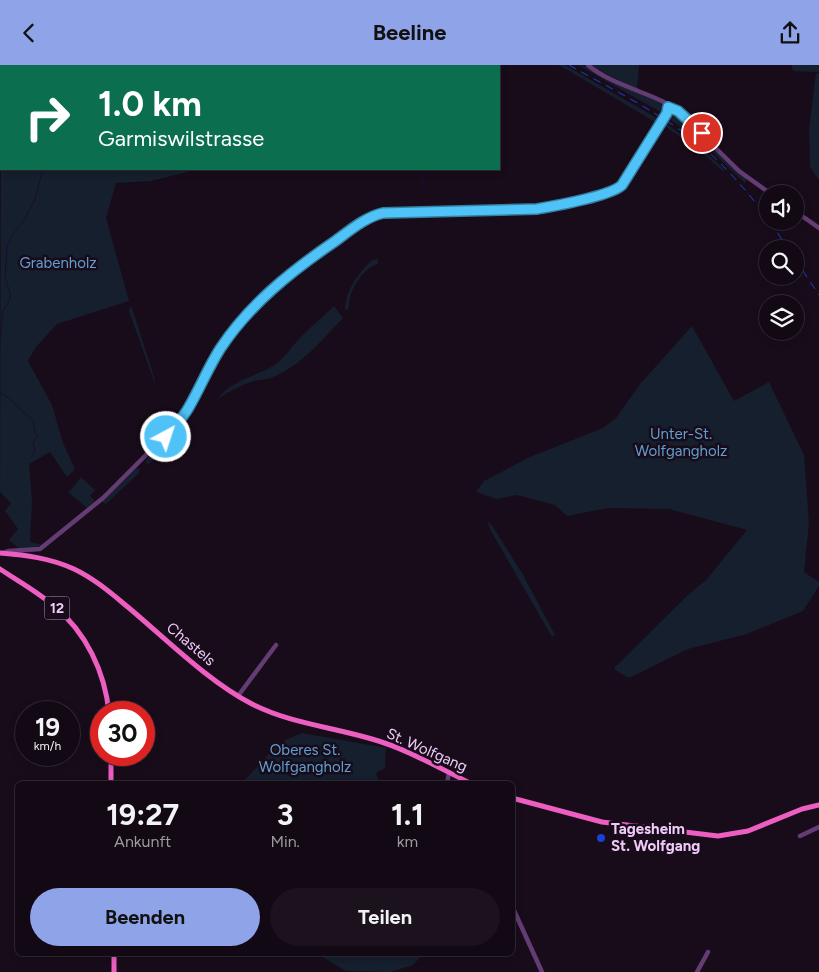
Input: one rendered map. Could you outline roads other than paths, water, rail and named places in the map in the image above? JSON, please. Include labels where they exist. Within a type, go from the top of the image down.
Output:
[{"type":"main road","name":"Chastels","points":[[2,553],[46,559],[70,567],[90,578],[110,592],[211,677],[258,707],[280,715],[372,739]]},
{"type":"main road","name":"12","points":[[0,569],[54,606],[81,635],[93,655],[102,676],[107,701]]},
{"type":"main road","name":"St. Wolfgang","points":[[372,739],[400,748],[466,781]]},
{"type":"main road","points":[[111,766],[111,781]]},
{"type":"main road","points":[[515,799],[602,822],[718,835],[748,831],[802,809],[819,805]]},
{"type":"main road","points":[[114,956],[114,972]]},
{"type":"street","points":[[588,65],[634,91],[665,103],[668,107],[683,115],[739,171],[759,185]]},
{"type":"street","name":"Chastels","points":[[2,553],[40,549],[103,498],[175,426],[188,408],[203,377],[222,347],[256,305],[297,268],[361,223],[383,213],[545,208],[611,192],[619,188],[625,180],[667,113],[668,107]]},
{"type":"street","points":[[804,217],[819,228]]},
{"type":"street","points":[[238,696],[276,645]]},
{"type":"street","points":[[448,781],[449,772]]},
{"type":"street","points":[[800,836],[819,827]]},
{"type":"street","points":[[515,913],[542,972]]},
{"type":"street","points":[[697,972],[708,952]]},
{"type":"waterway","points":[[0,342],[3,311],[10,299],[5,277],[7,248],[11,236],[23,222],[34,202],[43,170]]},
{"type":"waterway","points":[[421,170],[425,193]]},
{"type":"waterway","points":[[0,393],[33,420],[37,436],[33,443],[35,450],[32,457]]},
{"type":"railway","points":[[569,65],[639,104],[690,137],[731,174],[759,207]]},
{"type":"railway","points":[[776,230],[782,240]]},
{"type":"railway","points":[[804,272],[819,295]]},
{"type":"place","name":"Tagesheim St. Wolfgang","points":[[601,838]]},
{"type":"park label","name":"Grabenholz","points":[[58,263]]},
{"type":"park label","name":"Unter-St. Wolfgangholz","points":[[681,442]]},
{"type":"park label","name":"Oberes St. Wolfgangholz","points":[[305,758]]}]
